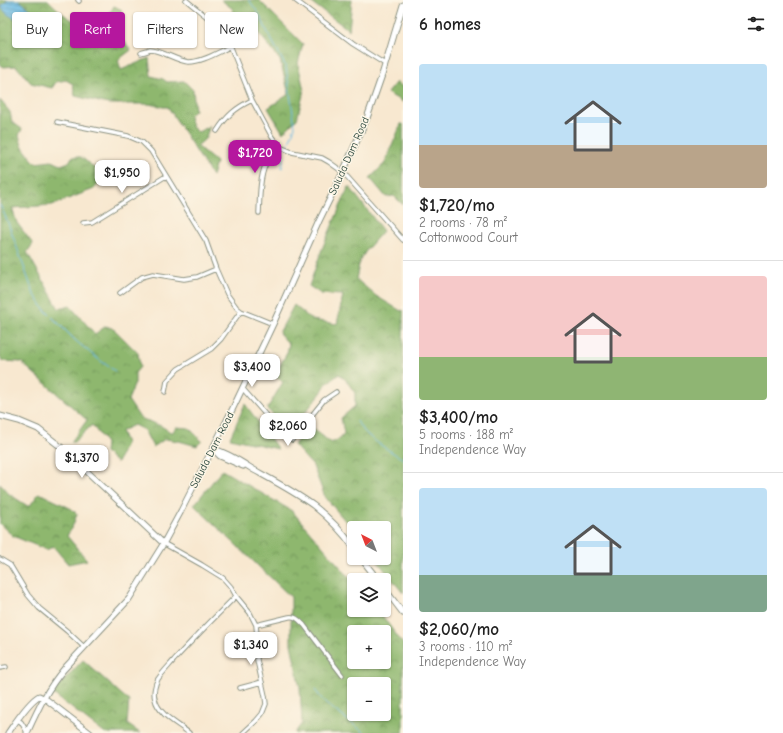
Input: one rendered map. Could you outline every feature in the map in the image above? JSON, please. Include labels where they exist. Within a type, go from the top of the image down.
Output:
[{"type":"street","points":[[186,0],[205,15]]},
{"type":"street","points":[[295,0],[353,44],[385,64]]},
{"type":"street","name":"Saluda Dam Road","points":[[27,733],[43,698],[55,680],[129,599],[181,512],[243,389],[367,118],[403,5]]},
{"type":"street","points":[[141,53],[151,50],[192,62],[203,59],[228,48]]},
{"type":"street","points":[[230,48],[252,100],[272,137],[280,147],[292,152],[322,158],[330,162],[343,172],[403,240]]},
{"type":"street","points":[[217,131],[234,110],[252,100]]},
{"type":"street","points":[[57,122],[128,136],[142,142],[151,151],[206,241],[227,294],[237,308],[273,324]]},
{"type":"street","points":[[259,213],[260,189],[265,167],[270,157],[280,147]]},
{"type":"street","points":[[82,223],[92,222],[166,176]]},
{"type":"street","points":[[120,294],[142,277],[153,274],[184,279],[198,277],[216,269]]},
{"type":"street","points":[[165,392],[167,380],[178,369],[211,349],[221,340],[241,311]]},
{"type":"street","points":[[243,389],[279,430],[292,440],[324,400],[336,392]]},
{"type":"street","points":[[0,416],[31,425],[43,432],[61,447],[163,543],[202,564],[223,578],[231,587],[236,596],[250,613],[256,625],[257,660],[266,701],[262,714],[243,733]]},
{"type":"street","points":[[213,449],[220,456],[271,478],[314,506],[347,540]]},
{"type":"street","points":[[0,559],[10,565],[28,595],[39,608],[84,647]]},
{"type":"street","points":[[366,565],[373,573]]},
{"type":"street","points":[[189,733],[163,713],[158,707],[155,700],[155,688],[158,679],[212,619],[236,596]]},
{"type":"street","points":[[391,597],[403,613]]},
{"type":"street","points":[[256,625],[293,616],[298,618],[342,675]]},
{"type":"street","points":[[0,668],[6,667]]},
{"type":"street","points":[[240,688],[262,682]]},
{"type":"street","points":[[8,733],[39,696],[90,733]]},
{"type":"street","points":[[18,720],[21,722],[27,733]]},
{"type":"green space","points":[[0,0],[8,0],[1,7],[20,12],[12,12],[12,48],[62,48],[62,13],[70,19],[70,48],[125,48],[125,42],[131,50],[118,60],[121,70],[149,58],[151,76],[163,79],[167,82],[184,81],[193,90],[195,110],[189,116],[192,127],[198,132],[210,126],[205,139],[197,146],[216,162],[212,176],[168,107],[149,104],[108,104],[75,96],[73,84],[66,80],[56,82],[52,88],[31,83],[16,66],[3,67],[0,65]]},
{"type":"green space","points":[[19,0],[48,0],[61,12],[34,12]]},
{"type":"green space","points":[[221,0],[259,0],[303,44],[298,63],[304,91],[297,119],[283,133],[268,108],[289,94],[280,60],[258,32],[258,12],[232,12],[233,9]]},
{"type":"green space","points":[[308,0],[352,0],[349,30]]},
{"type":"green space","points":[[114,6],[122,10],[121,12],[110,12]]},
{"type":"green space","points":[[396,82],[403,87],[403,102],[387,93]]},
{"type":"green space","points":[[0,100],[10,112],[12,122],[22,129],[19,135],[22,146],[35,163],[52,161],[61,165],[69,162],[72,157],[81,157],[103,177],[94,189],[52,205],[12,208],[17,223],[33,244],[27,252],[59,309],[70,306],[95,334],[106,326],[114,329],[138,353],[140,367],[135,373],[135,383],[128,400],[140,418],[161,426],[172,433],[176,427],[189,428],[202,441],[197,446],[165,439],[153,447],[144,430],[134,425],[121,431],[126,443],[117,463],[105,452],[106,443],[92,425],[74,442],[71,442],[87,420],[21,362],[3,361],[0,357]]},
{"type":"green space","points":[[401,124],[403,124],[403,205],[394,196],[386,197],[370,178],[385,163]]},
{"type":"green space","points":[[349,186],[383,231],[360,260],[356,279],[376,296],[401,311],[403,310],[403,593],[391,578],[391,573],[387,573],[381,565],[391,565],[391,521],[347,521],[347,523],[325,497],[313,466],[294,445],[309,425],[331,443],[341,438],[344,433],[341,418],[355,406],[355,393],[346,380],[339,374],[326,384],[321,393],[290,431],[267,409],[283,382],[269,372],[279,367],[287,353],[289,344],[279,333],[294,305],[312,320],[337,324],[343,295],[321,294],[309,286],[322,249]]},
{"type":"green space","points":[[245,404],[278,449],[230,438]]},
{"type":"green space","points":[[222,470],[292,511],[347,575],[347,617],[383,617],[389,625],[347,625],[347,669],[391,669],[391,628],[403,644],[403,733],[295,733],[302,723],[300,688],[291,644],[291,597],[194,505]]},
{"type":"green space","points":[[0,484],[9,494],[29,507],[39,493],[72,509],[77,514],[67,536],[87,560],[68,564],[53,546],[47,550],[13,536],[0,524]]},
{"type":"green space","points":[[83,660],[129,701],[127,724],[140,733],[104,733],[52,693]]},
{"type":"water","points":[[8,0],[19,0],[33,12],[12,12],[12,17],[7,14],[1,7]]},
{"type":"waterway","points":[[249,0],[259,14],[286,67],[295,127],[288,145]]},
{"type":"waterway","points":[[282,168],[284,155]]},
{"type":"waterway","points":[[0,205],[7,220],[33,292],[44,309],[76,341],[115,371]]},
{"type":"waterway","points":[[357,421],[360,427],[371,438],[403,459]]},
{"type":"waterway","points":[[315,690],[326,704],[365,733]]}]
